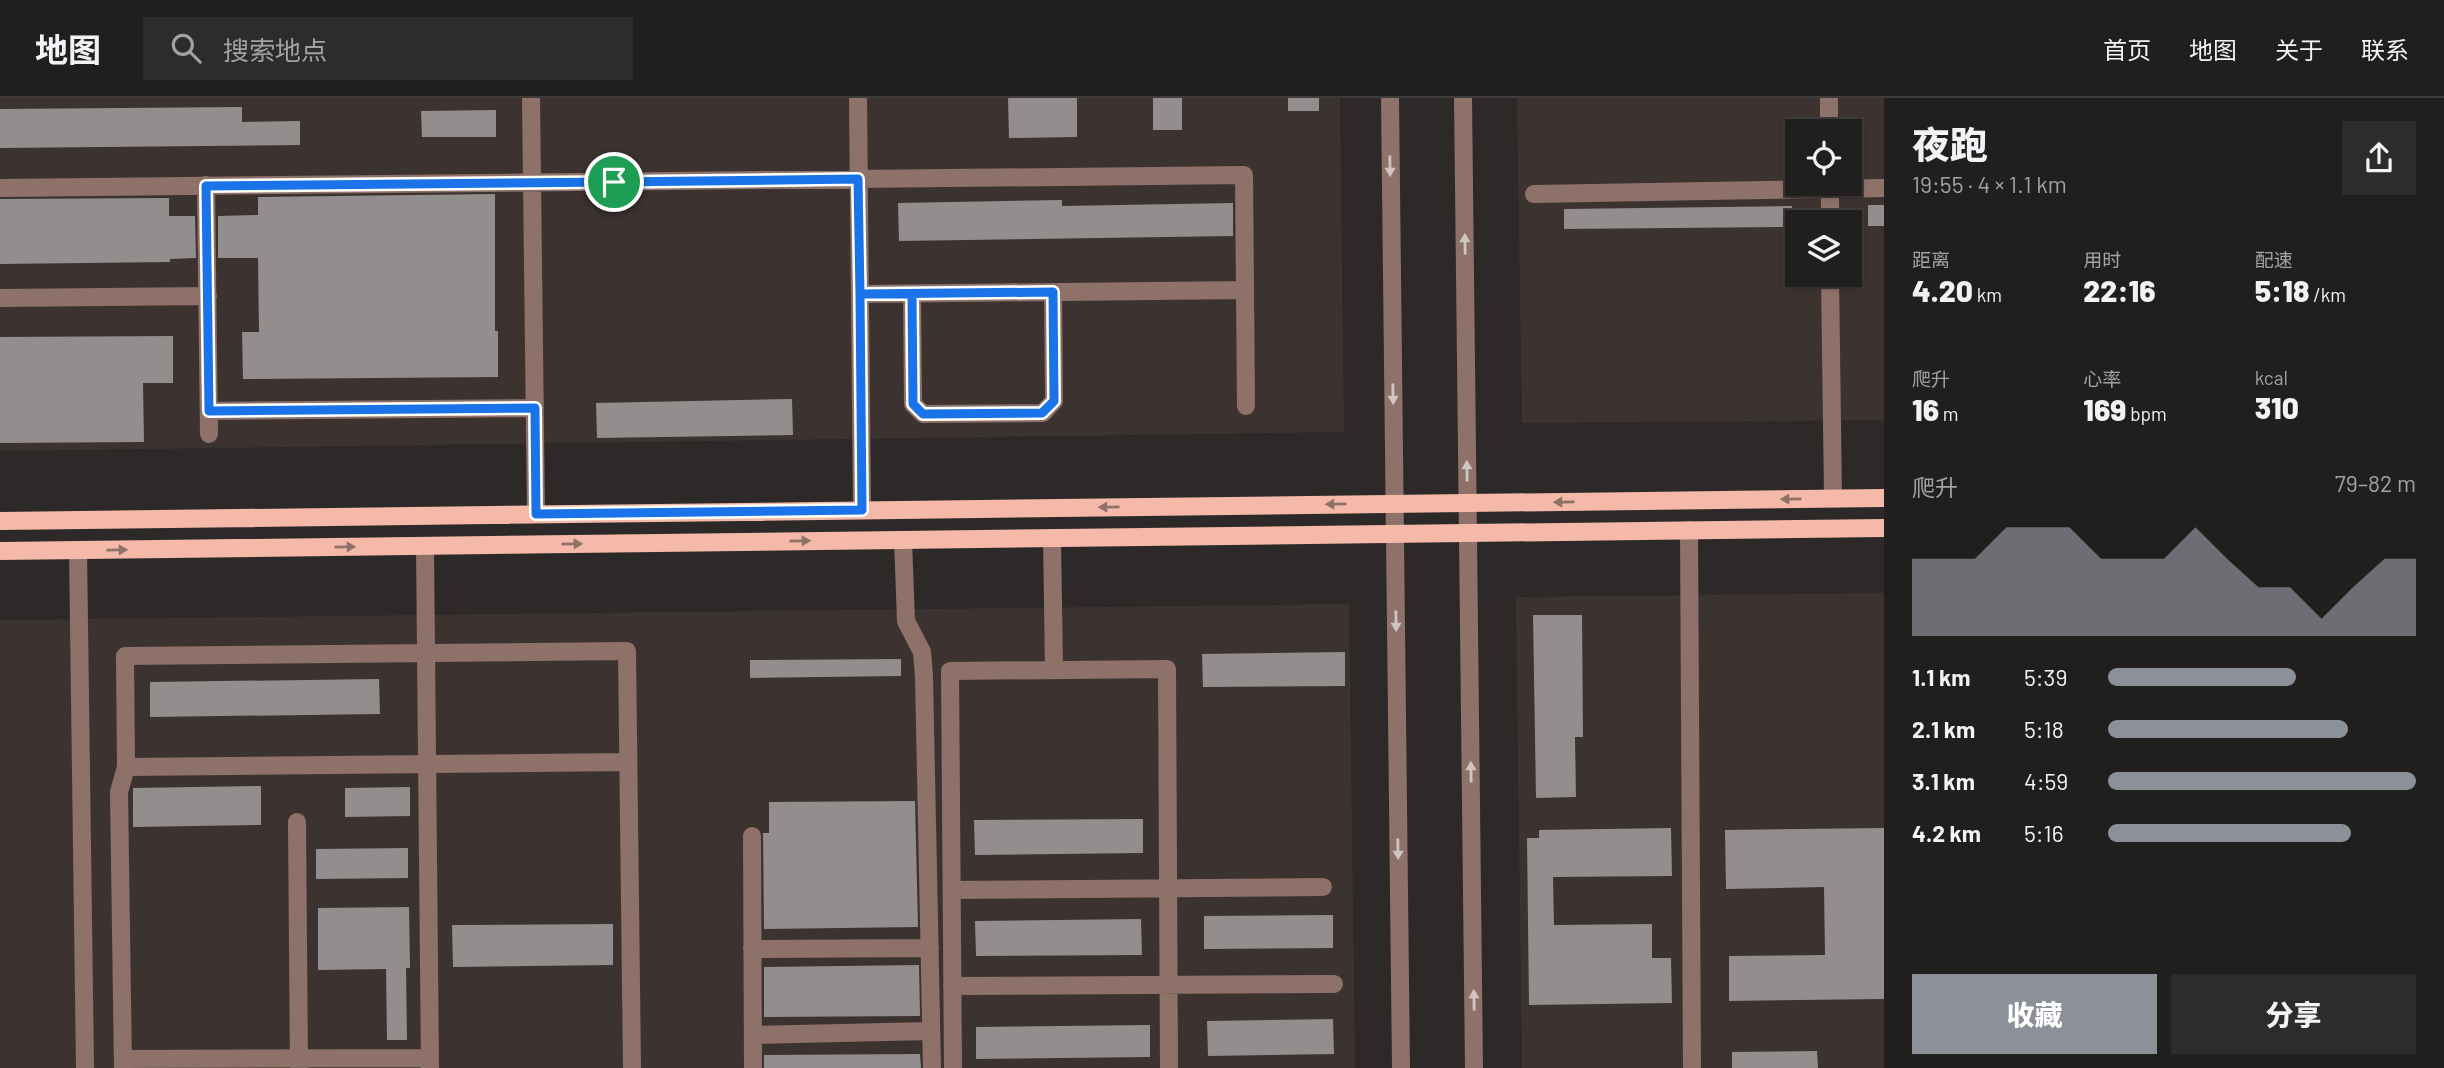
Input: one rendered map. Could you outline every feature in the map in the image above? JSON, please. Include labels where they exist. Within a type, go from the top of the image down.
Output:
[{"type":"main road","points":[[0,521],[1884,498]]},
{"type":"main road","points":[[0,551],[1884,528]]},
{"type":"street","points":[[531,98],[536,514]]},
{"type":"street","points":[[858,98],[862,510]]},
{"type":"street","points":[[1390,98],[1401,1068]]},
{"type":"street","points":[[1463,98],[1474,1068]]},
{"type":"street","points":[[1829,98],[1829,119]]},
{"type":"street","points":[[0,188],[1244,175],[1246,406]]},
{"type":"street","points":[[206,186],[209,433]]},
{"type":"street","points":[[1534,194],[1785,188]]},
{"type":"street","points":[[1862,188],[1884,188]]},
{"type":"street","points":[[1830,287],[1832,498]]},
{"type":"street","points":[[860,294],[1245,290]]},
{"type":"street","points":[[912,294],[913,404],[923,414],[1042,413],[1054,401],[1053,292]]},
{"type":"street","points":[[0,298],[208,296]]},
{"type":"street","points":[[209,411],[535,408]]},
{"type":"street","points":[[1689,530],[1692,1068]]},
{"type":"street","points":[[1052,538],[1054,670]]},
{"type":"street","points":[[903,540],[906,621],[922,652],[924,676],[932,1068]]},
{"type":"street","points":[[425,546],[426,653],[427,764],[430,1063],[123,1063],[119,792],[126,767],[125,656],[426,653],[627,651],[632,1068]]},
{"type":"street","points":[[78,550],[85,1068]]},
{"type":"street","points":[[953,1068],[950,671],[1167,669],[1169,1068]]},
{"type":"street","points":[[126,767],[628,762]]},
{"type":"street","points":[[297,822],[299,1063]]},
{"type":"street","points":[[752,836],[753,1068]]},
{"type":"street","points":[[952,890],[1323,887]]},
{"type":"street","points":[[752,949],[930,947]]},
{"type":"street","points":[[952,986],[1334,984]]},
{"type":"street","points":[[753,1035],[931,1031]]},
{"type":"shaded area","points":[[0,98],[1340,98],[1344,432],[0,451]]},
{"type":"shaded area","points":[[1517,98],[1884,98],[1884,420],[1522,423]]},
{"type":"shaded area","points":[[1884,593],[1884,1068],[1522,1068],[1516,597]]},
{"type":"shaded area","points":[[1349,604],[1355,1068],[0,1068],[0,620]]},
{"type":"building","points":[[1008,98],[1077,98],[1077,137],[1009,138]]},
{"type":"building","points":[[1153,98],[1182,98],[1182,130],[1153,130]]},
{"type":"building","points":[[1288,98],[1319,98],[1319,111],[1288,111]]},
{"type":"building","points":[[242,107],[242,122],[300,121],[300,145],[0,148],[0,109]]},
{"type":"building","points":[[496,110],[496,137],[422,137],[421,111]]},
{"type":"building","points":[[495,194],[495,331],[498,331],[498,377],[243,379],[242,332],[259,332],[258,258],[218,258],[218,216],[258,215],[258,197]]},
{"type":"building","points":[[169,198],[169,216],[195,216],[196,258],[170,259],[170,262],[0,264],[0,199]]},
{"type":"building","points":[[1062,200],[1062,206],[1233,203],[1233,236],[899,241],[898,203]]},
{"type":"building","points":[[1868,205],[1884,205],[1884,226],[1868,226]]},
{"type":"building","points":[[1792,206],[1792,210],[1785,210],[1785,227],[1564,229],[1564,209]]},
{"type":"building","points":[[173,336],[173,383],[143,383],[144,442],[0,443],[0,337]]},
{"type":"building","points":[[792,399],[793,435],[597,438],[596,403]]},
{"type":"building","points":[[1533,615],[1582,615],[1583,737],[1575,737],[1576,797],[1536,798]]},
{"type":"building","points":[[1345,652],[1345,686],[1203,687],[1202,654]]},
{"type":"building","points":[[901,659],[901,676],[750,678],[750,660]]},
{"type":"building","points":[[379,679],[380,714],[150,717],[150,682]]},
{"type":"building","points":[[261,786],[261,825],[133,827],[133,788]]},
{"type":"building","points":[[410,787],[410,816],[345,817],[345,788]]},
{"type":"building","points":[[915,801],[918,927],[764,929],[763,833],[769,833],[769,802]]},
{"type":"building","points":[[1143,819],[1143,853],[975,855],[974,820]]},
{"type":"building","points":[[1671,828],[1672,876],[1553,877],[1554,925],[1652,924],[1652,958],[1671,958],[1672,1003],[1529,1005],[1527,838],[1539,838],[1539,830]]},
{"type":"building","points":[[1884,828],[1884,999],[1729,1001],[1729,956],[1825,955],[1824,887],[1726,889],[1725,830]]},
{"type":"building","points":[[408,848],[408,878],[316,879],[316,849]]},
{"type":"building","points":[[409,907],[407,1040],[387,1040],[386,969],[318,970],[318,908]]},
{"type":"building","points":[[1333,915],[1333,948],[1204,949],[1204,916]]},
{"type":"building","points":[[1141,919],[1142,955],[976,956],[975,921]]},
{"type":"building","points":[[613,924],[613,965],[453,967],[452,925]]},
{"type":"building","points":[[919,965],[920,1016],[764,1017],[764,967]]},
{"type":"building","points":[[1333,1019],[1334,1054],[1208,1056],[1207,1021]]},
{"type":"building","points":[[1150,1025],[1150,1057],[976,1059],[976,1027]]},
{"type":"building","points":[[1817,1051],[1818,1068],[1732,1068],[1732,1052]]},
{"type":"building","points":[[920,1054],[921,1068],[764,1068],[764,1055]]},
{"type":"route","points":[[614,182],[206,186],[209,411],[535,408],[536,514],[862,510],[860,294],[1053,292],[1054,401],[1042,413],[923,414],[913,404],[912,294],[860,294],[858,179],[614,182]]}]
